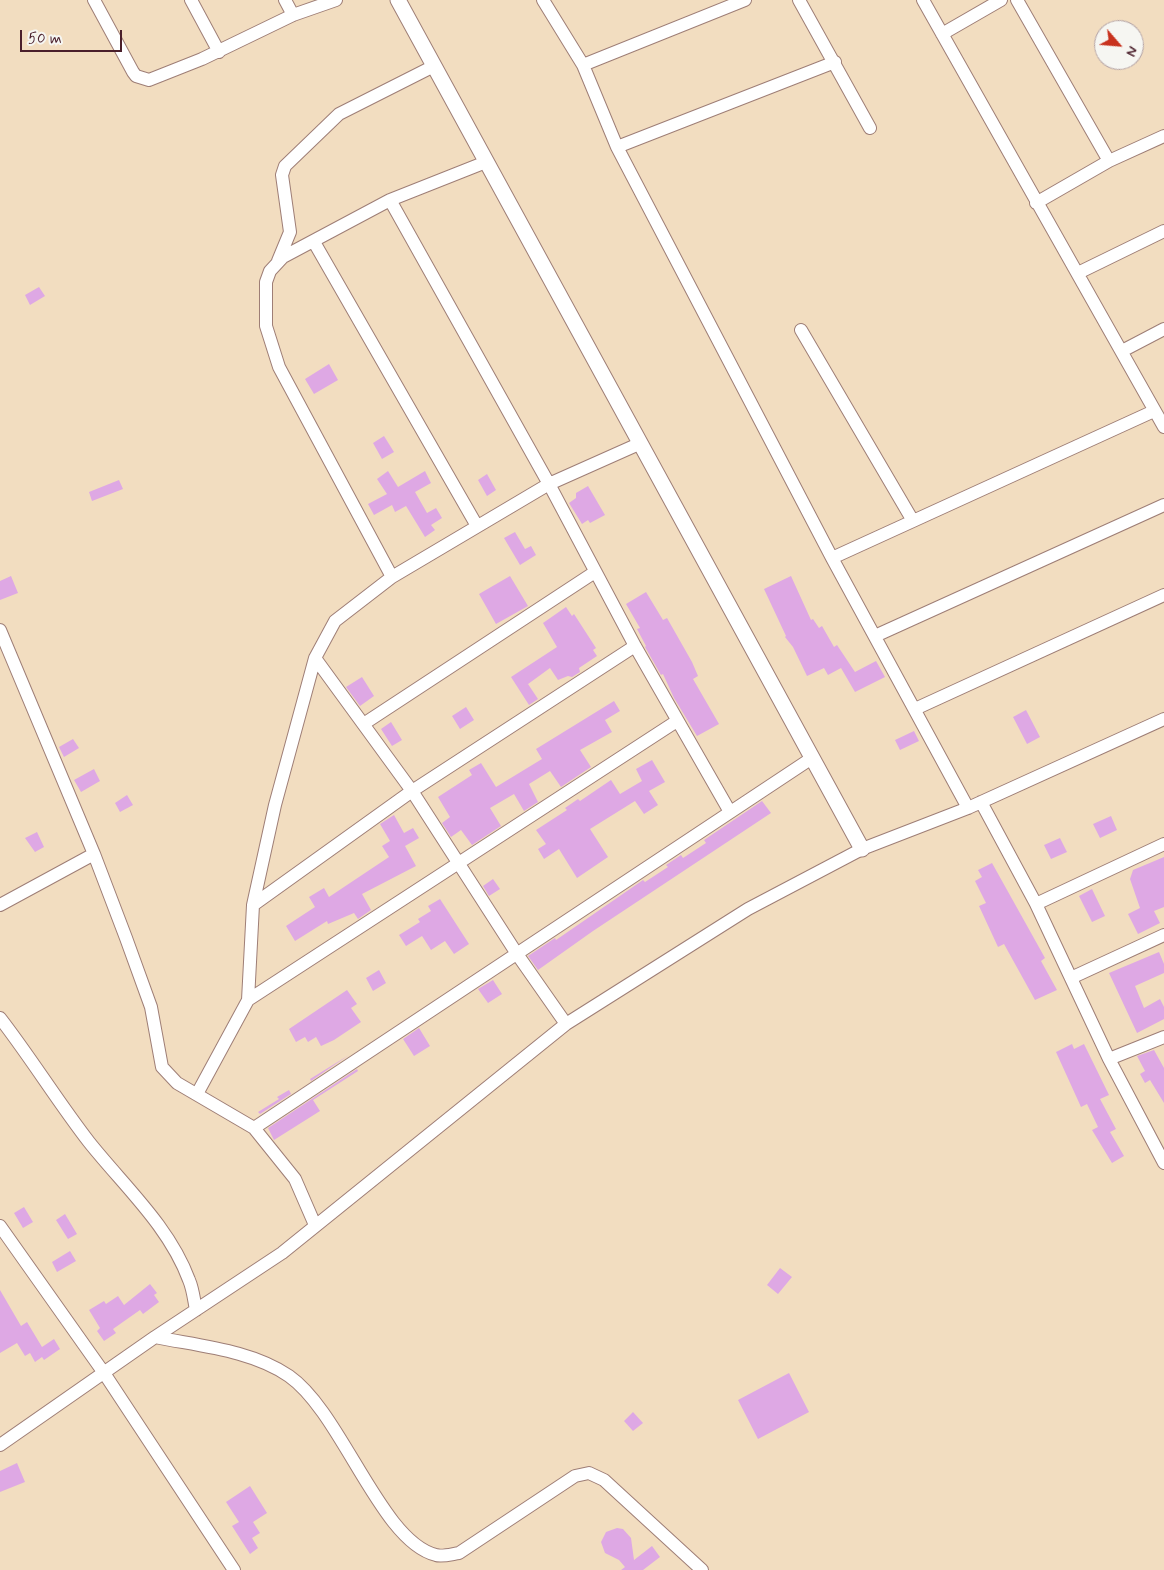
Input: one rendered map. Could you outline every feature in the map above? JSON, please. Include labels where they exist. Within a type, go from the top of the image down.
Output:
[{"type":"street","points":[[94,0],[133,72],[142,79],[149,80],[219,52],[293,14],[336,0]]},
{"type":"street","points":[[191,0],[219,52]]},
{"type":"street","points":[[285,0],[293,14]]},
{"type":"street","points":[[398,0],[862,849]]},
{"type":"street","points":[[544,0],[583,65],[617,147],[832,558],[968,808]]},
{"type":"street","points":[[583,65],[745,0]]},
{"type":"street","points":[[799,0],[870,128]]},
{"type":"street","points":[[923,0],[1164,427]]},
{"type":"street","points":[[942,34],[1001,0]]},
{"type":"street","points":[[1017,0],[1110,161]]},
{"type":"street","points":[[617,147],[835,62]]},
{"type":"street","points":[[392,577],[279,368],[266,326],[266,282],[278,261],[290,232],[282,176],[285,166],[339,114],[434,66]]},
{"type":"street","points":[[1036,203],[1110,161],[1164,136]]},
{"type":"street","points":[[278,261],[390,200],[486,162]]},
{"type":"street","points":[[390,200],[548,484],[635,646],[730,812]]},
{"type":"street","points":[[1078,273],[1164,231]]},
{"type":"street","points":[[314,242],[477,526]]},
{"type":"street","points":[[1122,351],[1164,329]]},
{"type":"street","points":[[801,330],[912,521]]},
{"type":"street","points":[[832,558],[1154,411]]},
{"type":"street","points":[[197,1094],[248,1000],[253,905],[275,805],[315,658],[335,621],[392,577],[548,484],[640,443]]},
{"type":"street","points":[[874,636],[1164,506]]},
{"type":"street","points":[[365,723],[595,572]]},
{"type":"street","points":[[915,708],[1164,594]]},
{"type":"street","points":[[0,630],[4,654],[94,854],[151,1007],[162,1067],[177,1084],[254,1128],[295,1179],[315,1225]]},
{"type":"street","points":[[253,905],[412,791],[635,646]]},
{"type":"street","points":[[315,658],[365,723],[412,791],[458,865],[566,1024]]},
{"type":"street","points":[[0,1445],[155,1337],[282,1252],[566,1024],[748,909],[862,849],[968,808],[1164,719]]},
{"type":"street","points":[[248,1000],[677,721]]},
{"type":"street","points":[[254,1128],[812,758]]},
{"type":"street","points":[[981,802],[1036,904],[1110,1059],[1164,1163]]},
{"type":"street","points":[[1036,904],[1164,844]]},
{"type":"street","points":[[0,904],[94,854]]},
{"type":"street","points":[[1072,977],[1164,935]]},
{"type":"street","points":[[0,1018],[90,1142],[135,1194],[158,1226],[182,1264],[190,1282],[196,1310]]},
{"type":"street","points":[[1110,1059],[1164,1036]]},
{"type":"street","points":[[0,1226],[104,1373],[234,1570]]},
{"type":"street","points":[[155,1337],[254,1360],[270,1365],[290,1377],[312,1397],[328,1418],[398,1530],[418,1546],[437,1555],[459,1553],[575,1476],[589,1473],[604,1480],[702,1570]]},
{"type":"building","points":[[39,287],[45,296],[30,305],[25,295]]},
{"type":"building","points":[[329,364],[338,380],[314,394],[305,379]]},
{"type":"building","points":[[384,436],[394,452],[382,459],[373,443]]},
{"type":"building","points":[[388,471],[398,487],[425,471],[431,483],[415,492],[427,513],[436,508],[442,518],[431,525],[435,530],[425,537],[406,506],[395,512],[392,505],[374,515],[368,504],[387,494],[377,479]]},
{"type":"building","points":[[487,474],[496,490],[487,496],[478,480]]},
{"type":"building","points":[[119,480],[123,489],[92,501],[89,492]]},
{"type":"building","points":[[588,486],[605,515],[590,523],[588,520],[582,524],[569,503],[576,498],[576,493]]},
{"type":"building","points":[[515,532],[525,549],[531,546],[536,555],[520,565],[504,538]]},
{"type":"building","points":[[11,576],[18,593],[0,600],[0,581]]},
{"type":"building","points":[[510,576],[528,606],[496,624],[479,594]]},
{"type":"building","points":[[791,576],[811,620],[813,619],[819,628],[822,626],[834,647],[837,645],[855,672],[876,661],[885,677],[855,692],[841,668],[828,675],[824,668],[807,676],[793,647],[785,637],[764,589]]},
{"type":"building","points":[[646,592],[663,620],[667,618],[692,662],[698,676],[693,679],[719,724],[697,736],[674,698],[663,674],[661,675],[645,647],[637,629],[640,628],[626,604]]},
{"type":"building","points":[[566,607],[572,616],[574,614],[596,648],[593,650],[597,656],[579,668],[580,672],[572,677],[568,676],[558,680],[550,668],[528,684],[538,699],[529,705],[511,677],[557,647],[543,623]]},
{"type":"building","points":[[362,677],[374,696],[360,706],[346,687]]},
{"type":"building","points":[[614,701],[620,711],[605,720],[612,732],[580,750],[591,767],[561,787],[550,771],[529,784],[538,802],[524,811],[514,794],[490,808],[501,826],[472,845],[461,830],[451,837],[442,823],[450,817],[438,797],[472,775],[469,770],[481,763],[496,787],[542,759],[536,749]]},
{"type":"building","points":[[466,707],[474,720],[460,729],[452,716]]},
{"type":"building","points":[[1026,710],[1040,737],[1027,744],[1013,717]]},
{"type":"building","points":[[391,722],[402,740],[392,746],[381,729]]},
{"type":"building","points":[[914,731],[919,741],[900,750],[895,740]]},
{"type":"building","points":[[73,739],[79,748],[64,757],[59,747]]},
{"type":"building","points":[[652,760],[665,782],[649,791],[658,805],[644,814],[635,801],[590,829],[608,857],[577,878],[559,849],[544,859],[538,849],[546,844],[536,830],[567,810],[565,808],[578,799],[580,801],[611,780],[620,794],[642,781],[636,769]]},
{"type":"building","points":[[94,769],[100,781],[81,792],[74,780]]},
{"type":"building","points":[[127,795],[133,805],[120,812],[115,803]]},
{"type":"building","points":[[762,801],[771,813],[593,931],[538,970],[528,956],[555,938],[556,940],[643,880],[645,882],[668,867],[666,865],[681,855],[683,858],[706,843],[704,840]]},
{"type":"building","points":[[394,815],[404,833],[413,828],[419,838],[405,846],[416,866],[362,894],[371,910],[358,919],[354,913],[328,924],[327,921],[295,941],[286,926],[315,907],[309,897],[324,888],[329,897],[389,857],[382,846],[390,841],[380,824]]},
{"type":"building","points":[[1111,816],[1117,830],[1100,838],[1093,824]]},
{"type":"building","points":[[37,832],[44,847],[35,852],[25,838]]},
{"type":"building","points":[[1060,838],[1067,852],[1051,859],[1044,845]]},
{"type":"building","points":[[1164,857],[1164,907],[1154,911],[1160,923],[1138,934],[1128,914],[1140,908],[1130,879],[1133,870]]},
{"type":"building","points":[[992,863],[1045,958],[1041,961],[1057,990],[1035,1000],[1004,944],[998,947],[979,906],[986,903],[975,881],[982,877],[978,870]]},
{"type":"building","points":[[493,879],[500,889],[489,896],[483,886]]},
{"type":"building","points":[[1092,889],[1105,916],[1092,922],[1079,896]]},
{"type":"building","points":[[440,899],[469,944],[454,954],[445,941],[431,950],[422,936],[406,946],[399,935],[420,922],[418,919],[431,911],[428,906]]},
{"type":"building","points":[[1159,952],[1164,964],[1164,973],[1135,986],[1144,1008],[1160,999],[1164,1007],[1164,1019],[1137,1033],[1109,973]]},
{"type":"building","points":[[379,970],[386,983],[373,991],[366,978]]},
{"type":"building","points":[[493,980],[502,994],[488,1003],[478,989]]},
{"type":"building","points":[[347,990],[357,1004],[351,1008],[361,1022],[334,1040],[321,1046],[316,1037],[308,1042],[305,1037],[296,1042],[289,1029]]},
{"type":"building","points":[[419,1028],[430,1046],[414,1056],[403,1039]]},
{"type":"building","points":[[1072,1044],[1074,1049],[1084,1044],[1109,1095],[1100,1099],[1116,1129],[1110,1132],[1124,1156],[1112,1163],[1092,1130],[1098,1127],[1087,1104],[1081,1107],[1056,1052]]},
{"type":"building","points":[[1154,1050],[1164,1068],[1164,1103],[1150,1080],[1145,1083],[1140,1074],[1145,1071],[1137,1056]]},
{"type":"building","points":[[349,1055],[311,1081],[310,1079]]},
{"type":"building","points":[[357,1069],[358,1071],[313,1100],[320,1111],[274,1140],[268,1128]]},
{"type":"building","points":[[289,1090],[291,1094],[260,1114],[258,1112],[279,1099],[277,1097]]},
{"type":"building","points":[[24,1207],[33,1222],[23,1228],[14,1213]]},
{"type":"building","points":[[65,1214],[77,1234],[68,1239],[56,1220]]},
{"type":"building","points":[[70,1251],[76,1261],[57,1272],[52,1262]]},
{"type":"building","points":[[780,1268],[792,1277],[778,1294],[767,1285]]},
{"type":"building","points":[[150,1284],[157,1293],[154,1295],[159,1302],[143,1314],[140,1310],[113,1329],[116,1333],[104,1341],[97,1331],[100,1328],[89,1310],[104,1301],[106,1304],[118,1296],[124,1305]]},
{"type":"building","points":[[0,1290],[21,1326],[27,1322],[42,1347],[54,1339],[60,1349],[44,1360],[42,1357],[35,1362],[30,1353],[25,1356],[17,1343],[0,1353]]},
{"type":"building","points":[[789,1373],[809,1412],[758,1439],[738,1400]]},
{"type":"building","points":[[633,1412],[643,1423],[633,1431],[624,1421]]},
{"type":"building","points":[[17,1463],[25,1482],[0,1492],[0,1471]]},
{"type":"building","points":[[250,1486],[267,1513],[253,1522],[260,1533],[252,1538],[258,1548],[250,1554],[232,1526],[239,1522],[226,1502]]},
{"type":"building","points":[[617,1528],[623,1529],[631,1538],[634,1560],[652,1546],[660,1557],[643,1570],[621,1570],[625,1567],[619,1560],[605,1553],[601,1542],[606,1532]]}]
